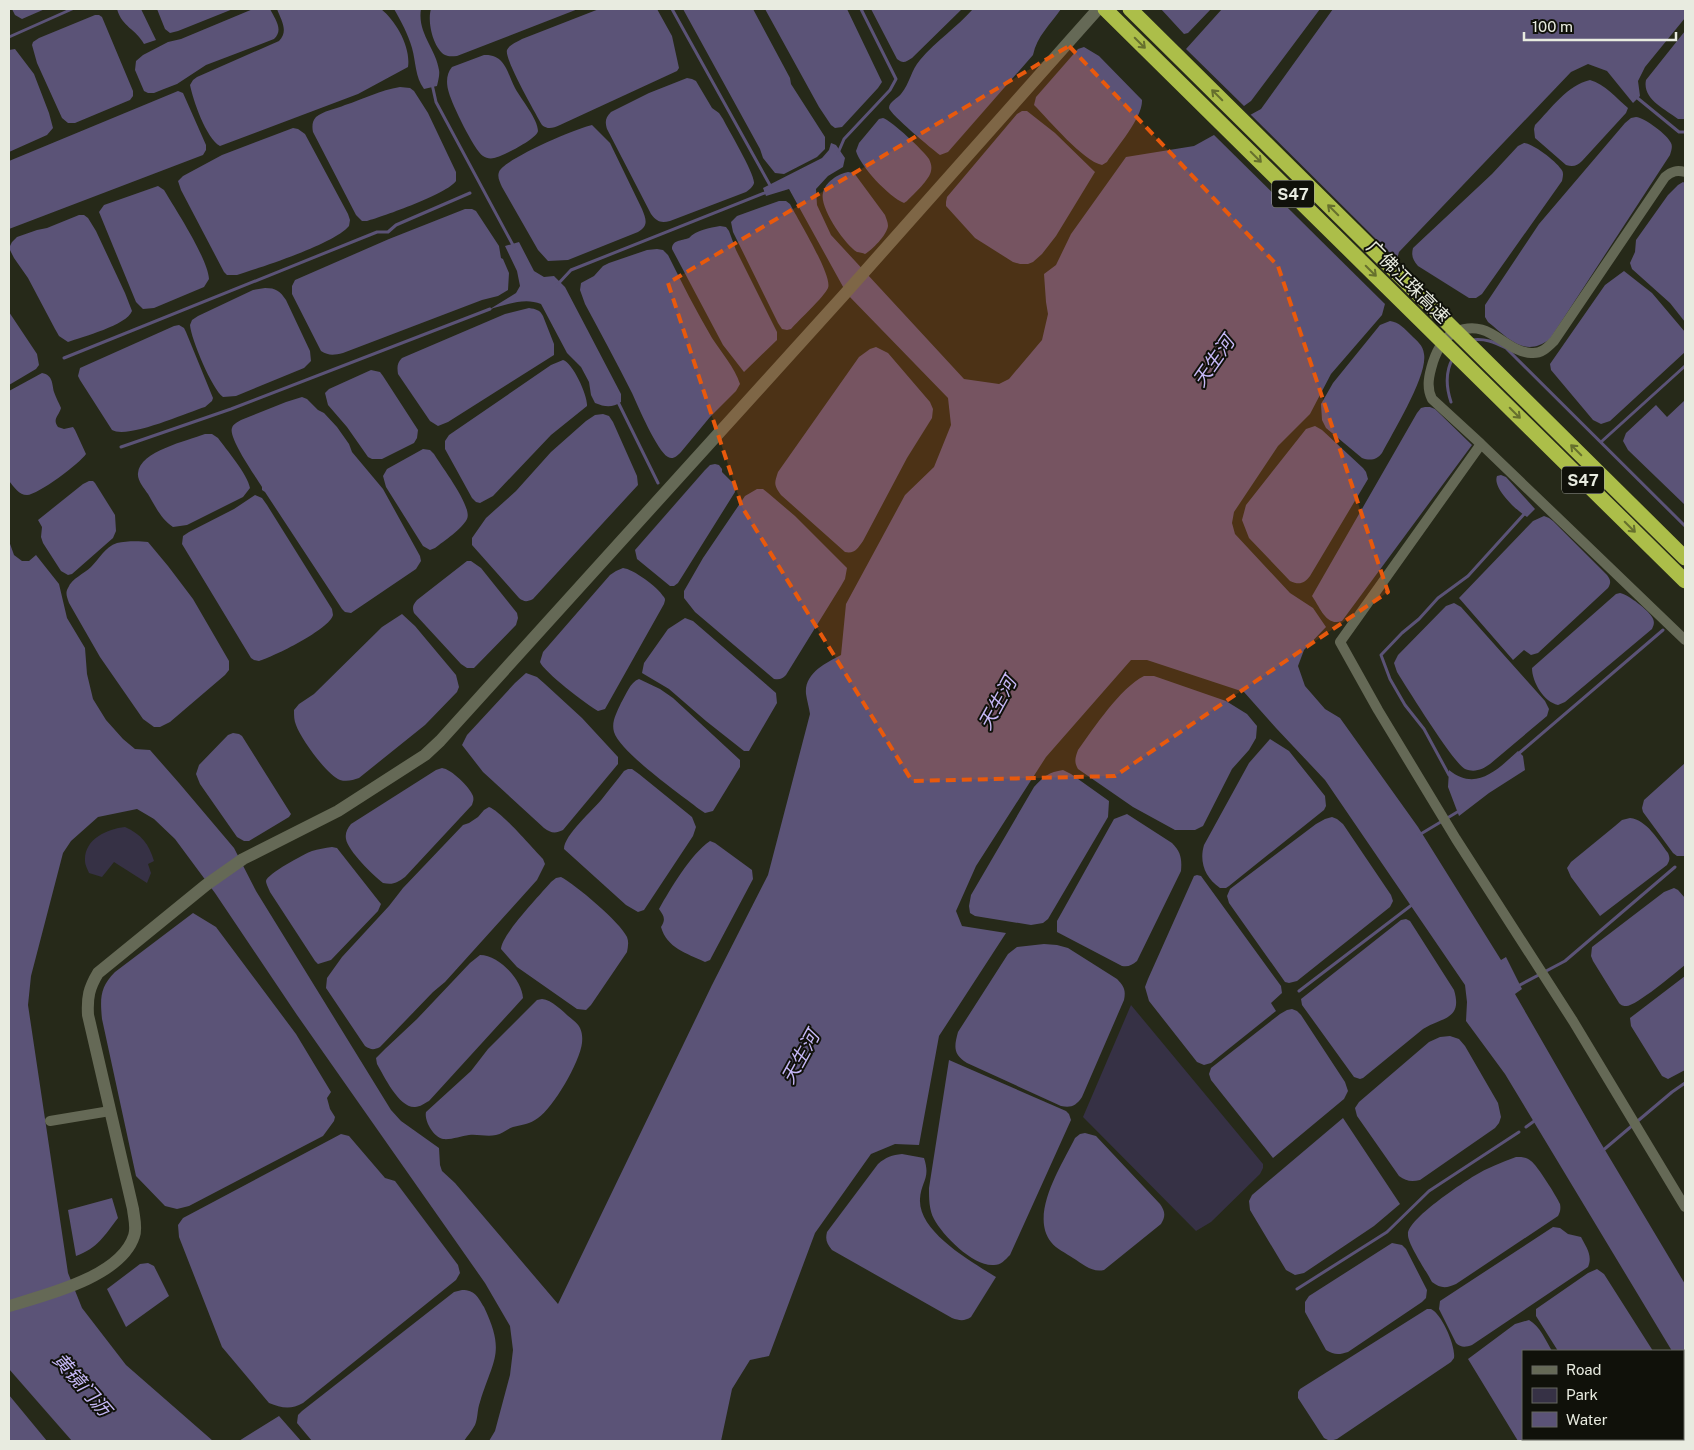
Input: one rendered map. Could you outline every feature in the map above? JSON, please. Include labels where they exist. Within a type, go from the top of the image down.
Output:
[{"type":"highway","name":"广佛江珠高速","points":[[1105,9],[1685,581]]},
{"type":"highway","name":"广佛江珠高速","points":[[1130,9],[1685,558]]},
{"type":"street","points":[[9,1306],[75,1286],[99,1274],[121,1256],[129,1247],[134,1235],[133,1209],[88,1015],[90,986],[98,973],[206,884],[243,859],[338,811],[425,755],[440,741],[843,296],[1098,9]]},
{"type":"street","points":[[1685,172],[1679,170],[1665,176],[1548,348],[1540,352],[1531,353],[1522,351],[1486,330],[1474,328],[1462,330],[1449,335],[1440,346],[1428,383],[1428,391],[1432,399],[1685,640]]},
{"type":"street","points":[[1481,444],[1340,642],[1378,710],[1456,839],[1573,1021],[1685,1207]]},
{"type":"street","points":[[50,1121],[110,1111]]},
{"type":"highlighted area","points":[[1069,46],[1278,266],[1388,592],[1115,776],[912,781],[742,507],[668,283]]},
{"type":"green space","points":[[125,827],[140,836],[152,855],[154,861],[148,864],[151,873],[147,883],[114,862],[102,877],[89,873],[85,861],[88,847],[92,841],[111,830]]},
{"type":"green space","points":[[1131,1005],[1263,1164],[1260,1174],[1211,1222],[1196,1231],[1083,1117]]},
{"type":"water","points":[[12,9],[45,9],[22,19],[15,15]]},
{"type":"water","points":[[117,9],[141,9],[156,40],[144,44],[122,20]]},
{"type":"water","points":[[157,9],[233,9],[170,33],[165,29]]},
{"type":"water","points":[[253,9],[270,9],[278,28],[277,36],[274,39],[206,65],[177,84],[154,93],[144,91],[135,70],[136,61],[143,55],[168,42],[181,39]]},
{"type":"water","points":[[277,9],[381,9],[397,27],[405,43],[408,67],[358,94],[220,146],[205,127],[190,85],[197,77],[279,41],[284,29]]},
{"type":"water","points":[[394,9],[421,9],[424,33],[439,70],[437,86],[424,89],[421,84],[410,43]]},
{"type":"water","points":[[431,9],[578,9],[457,56],[451,56],[441,52],[434,41],[430,20]]},
{"type":"water","points":[[599,9],[657,9],[672,36],[679,68],[677,71],[560,125],[546,128],[542,125],[515,75],[507,55],[507,50],[511,45],[522,39]]},
{"type":"water","points":[[683,9],[753,9],[790,78],[791,84],[825,137],[825,149],[817,157],[784,174],[775,173],[763,158],[760,149]]},
{"type":"water","points":[[765,9],[847,9],[882,82],[842,127],[835,128],[831,125],[819,107]]},
{"type":"water","points":[[871,9],[962,9],[912,58],[903,62],[897,59]]},
{"type":"water","points":[[973,9],[1061,9],[1041,36],[1033,55],[948,152],[940,155],[896,117],[891,112],[889,106],[900,96],[920,60]]},
{"type":"water","points":[[1161,9],[1211,9],[1188,33],[1184,34]]},
{"type":"water","points":[[1222,9],[1320,9],[1251,101],[1244,106],[1186,49]]},
{"type":"water","points":[[1333,9],[1685,9],[1685,18],[1645,67],[1638,81],[1640,96],[1633,103],[1607,71],[1588,64],[1571,72],[1399,252],[1382,315],[1331,374],[1310,414],[1278,446],[1234,512],[1232,523],[1235,534],[1290,593],[1313,608],[1326,627],[1304,650],[1298,666],[1305,686],[1325,709],[1340,718],[1418,827],[1501,960],[1506,957],[1522,989],[1515,994],[1685,1284],[1685,1373],[1684,1350],[1671,1350],[1505,1074],[1466,1021],[1467,1002],[1465,985],[1325,780],[1244,692],[1147,660],[1131,660],[1046,757],[976,866],[956,911],[962,926],[1006,933],[939,1036],[919,1145],[895,1144],[871,1154],[815,1233],[769,1356],[750,1360],[732,1389],[721,1441],[489,1441],[495,1431],[510,1375],[513,1350],[510,1326],[485,1283],[297,1015],[215,893],[175,839],[154,819],[137,809],[98,817],[71,841],[63,853],[31,976],[28,1005],[68,1273],[82,1308],[126,1365],[213,1441],[72,1441],[9,1369],[9,541],[14,555],[22,561],[29,561],[36,555],[59,584],[67,618],[85,648],[87,674],[93,699],[106,720],[135,749],[150,750],[234,848],[256,891],[391,1110],[401,1121],[439,1148],[442,1171],[455,1183],[558,1304],[712,985],[768,875],[810,714],[806,694],[809,680],[817,670],[841,655],[846,604],[905,495],[934,467],[951,425],[948,398],[847,294],[789,189],[766,196],[763,188],[822,158],[829,150],[831,143],[836,145],[845,158],[843,167],[828,176],[816,189],[817,205],[831,235],[964,379],[999,384],[1009,379],[1042,340],[1048,314],[1044,274],[1056,265],[1071,234],[1126,157],[1194,146],[1261,109]]},
{"type":"water","points":[[95,15],[102,17],[133,91],[133,96],[130,100],[75,123],[68,123],[62,118],[37,63],[32,45],[39,38]]},
{"type":"water","points":[[1685,31],[1685,119],[1678,119],[1651,98],[1647,93],[1646,80]]},
{"type":"water","points":[[1084,47],[1099,56],[1142,100],[1134,123],[1107,162],[1102,165],[1085,156],[1034,105],[1036,97],[1078,49]]},
{"type":"water","points":[[15,49],[34,74],[53,128],[47,135],[9,152],[9,50]]},
{"type":"water","points":[[484,55],[497,57],[504,65],[515,88],[529,109],[538,131],[525,143],[493,158],[483,156],[474,145],[454,107],[447,83],[452,67]]},
{"type":"water","points":[[687,78],[696,81],[712,108],[723,119],[746,161],[754,183],[746,192],[670,221],[662,222],[651,214],[607,129],[606,120],[611,112],[649,93]]},
{"type":"water","points":[[1590,80],[1605,88],[1628,108],[1626,113],[1580,163],[1575,166],[1566,165],[1535,138],[1535,125],[1567,92]]},
{"type":"water","points":[[400,87],[410,88],[414,91],[428,113],[456,172],[456,181],[441,192],[414,204],[367,221],[362,221],[356,215],[313,132],[313,122],[316,117],[326,112],[379,92]]},
{"type":"water","points":[[178,91],[183,93],[206,145],[203,155],[9,229],[9,161]]},
{"type":"water","points":[[1027,111],[1055,133],[1095,172],[1056,236],[1042,254],[1028,264],[1013,262],[975,238],[946,206],[947,197],[1017,114]]},
{"type":"water","points":[[1636,117],[1650,124],[1666,136],[1672,145],[1670,155],[1550,339],[1533,347],[1510,340],[1488,322],[1485,317],[1485,305],[1539,224],[1625,123],[1631,118]]},
{"type":"water","points":[[883,118],[915,143],[931,164],[928,178],[904,203],[876,180],[863,165],[856,151],[859,143],[879,119]]},
{"type":"water","points":[[592,125],[610,143],[642,209],[645,225],[638,232],[568,260],[548,261],[538,250],[502,187],[499,172],[504,166],[527,152]]},
{"type":"water","points":[[293,128],[305,134],[348,214],[349,226],[329,240],[297,254],[237,275],[227,275],[178,181],[183,176],[222,155]]},
{"type":"water","points":[[1524,143],[1538,149],[1562,170],[1562,181],[1482,294],[1476,298],[1469,298],[1418,266],[1413,258],[1413,248],[1492,174],[1518,146]]},
{"type":"water","points":[[848,172],[854,173],[885,215],[888,223],[887,230],[882,238],[865,254],[857,252],[846,242],[829,216],[823,199],[826,185],[836,177]]},
{"type":"water","points":[[1683,182],[1685,183],[1685,322],[1670,303],[1632,269],[1630,263],[1635,252],[1636,240],[1668,195]]},
{"type":"water","points":[[158,186],[164,190],[191,234],[203,259],[209,279],[204,287],[154,308],[143,309],[136,302],[99,212],[104,205]]},
{"type":"water","points":[[779,201],[786,201],[790,204],[820,260],[828,282],[828,288],[822,297],[791,329],[787,330],[782,329],[778,323],[733,232],[731,222],[737,216]]},
{"type":"water","points":[[465,209],[476,211],[499,246],[501,258],[509,273],[508,290],[498,296],[482,300],[343,353],[332,355],[321,351],[292,294],[292,286],[295,280],[389,239]]},
{"type":"water","points":[[79,215],[84,215],[88,218],[96,231],[132,311],[122,321],[113,326],[68,342],[59,336],[28,278],[14,258],[10,246],[17,237],[47,228]]},
{"type":"water","points":[[720,226],[726,227],[729,231],[736,250],[777,332],[777,340],[744,372],[723,345],[672,249],[672,246],[678,241],[689,238],[699,231]]},
{"type":"water","points":[[519,242],[534,271],[544,277],[554,276],[565,287],[621,394],[621,402],[608,406],[595,403],[591,395],[589,382],[581,367],[567,353],[541,304],[522,301],[490,309],[516,293],[520,286],[517,271],[505,246]]},
{"type":"water","points":[[647,250],[663,250],[668,255],[700,318],[731,366],[740,384],[736,391],[710,417],[681,452],[673,458],[668,457],[664,453],[653,438],[585,304],[580,290],[581,283],[594,276],[603,266]]},
{"type":"water","points":[[1624,271],[1652,293],[1685,332],[1685,352],[1610,421],[1601,424],[1593,420],[1551,370],[1550,364],[1605,285]]},
{"type":"water","points":[[265,288],[277,291],[286,300],[310,351],[311,361],[304,368],[236,396],[223,397],[213,384],[203,363],[190,325],[192,320],[198,316],[253,290]]},
{"type":"water","points":[[529,308],[541,312],[554,344],[554,355],[448,422],[438,426],[430,421],[398,374],[400,360],[505,314]]},
{"type":"water","points":[[9,312],[37,354],[39,365],[36,369],[9,385]]},
{"type":"water","points":[[1390,321],[1402,326],[1419,343],[1424,354],[1424,363],[1409,404],[1382,453],[1373,459],[1362,458],[1326,428],[1322,420],[1321,404],[1333,383],[1380,325]]},
{"type":"water","points":[[179,325],[186,332],[213,398],[212,401],[205,407],[143,428],[120,432],[112,430],[80,380],[78,376],[80,368]]},
{"type":"water","points":[[876,347],[888,353],[930,402],[933,409],[932,418],[907,458],[863,541],[854,551],[845,552],[781,495],[775,482],[778,472],[859,357]]},
{"type":"water","points":[[563,360],[571,367],[579,380],[587,406],[551,435],[493,496],[480,503],[476,502],[445,449],[445,441],[449,435],[551,365]]},
{"type":"water","points":[[371,370],[380,372],[418,430],[414,443],[382,459],[368,457],[347,427],[328,405],[325,393],[329,389]]},
{"type":"water","points":[[42,373],[50,378],[61,408],[56,424],[64,429],[73,427],[86,454],[68,471],[40,490],[24,495],[9,481],[9,391]]},
{"type":"water","points":[[302,397],[324,413],[337,427],[349,444],[352,452],[383,489],[420,556],[421,561],[416,569],[351,613],[345,612],[342,609],[262,490],[238,448],[232,433],[233,425],[241,420]]},
{"type":"water","points":[[1685,400],[1685,505],[1628,450],[1623,441],[1626,433],[1656,405],[1667,417]]},
{"type":"water","points":[[1421,408],[1435,409],[1472,445],[1342,621],[1332,621],[1324,615],[1312,596],[1417,413]]},
{"type":"water","points":[[603,414],[609,416],[613,422],[637,476],[638,485],[533,599],[522,600],[472,545],[472,538],[486,518],[516,491],[551,452],[586,421],[595,415]]},
{"type":"water","points":[[1315,426],[1322,430],[1363,468],[1368,479],[1310,576],[1306,581],[1296,583],[1290,581],[1249,538],[1242,520],[1246,505],[1306,429]]},
{"type":"water","points":[[205,434],[212,434],[218,438],[241,469],[250,488],[243,497],[187,525],[173,527],[159,512],[140,481],[138,473],[141,465],[155,453]]},
{"type":"water","points":[[423,449],[430,450],[434,454],[461,496],[468,513],[467,519],[461,527],[430,550],[423,546],[386,487],[383,476],[387,469]]},
{"type":"water","points":[[710,465],[719,465],[722,472],[734,484],[735,492],[678,583],[670,586],[637,559],[635,550],[705,470]]},
{"type":"water","points":[[1497,476],[1506,477],[1535,509],[1527,517],[1512,505],[1498,487]]},
{"type":"water","points":[[89,481],[95,483],[115,515],[116,531],[113,538],[72,574],[68,575],[61,571],[43,543],[41,537],[42,527],[38,520]]},
{"type":"water","points":[[757,489],[763,489],[795,516],[847,568],[845,579],[841,586],[786,675],[779,679],[774,679],[695,612],[684,598],[684,591],[703,558],[745,496]]},
{"type":"water","points":[[255,495],[262,498],[267,505],[332,609],[333,615],[330,621],[312,635],[259,661],[251,658],[182,544],[183,536],[234,509]]},
{"type":"water","points":[[1544,516],[1553,521],[1607,575],[1610,583],[1608,588],[1538,653],[1531,655],[1524,650],[1513,660],[1459,598],[1533,521]]},
{"type":"water","points":[[124,542],[148,542],[193,599],[229,661],[229,670],[225,675],[170,722],[160,727],[154,727],[143,719],[100,657],[69,603],[66,593],[72,581],[91,567],[113,545]]},
{"type":"water","points":[[467,561],[471,561],[481,568],[517,613],[518,618],[516,625],[474,668],[467,668],[461,664],[414,613],[413,609],[417,600]]},
{"type":"water","points":[[623,568],[651,583],[665,598],[665,601],[605,709],[598,711],[557,680],[540,662],[543,652],[610,575]]},
{"type":"water","points":[[1620,593],[1633,600],[1650,614],[1654,622],[1652,629],[1565,702],[1558,705],[1548,700],[1540,691],[1534,679],[1532,668],[1616,594]]},
{"type":"water","points":[[1454,603],[1461,607],[1545,701],[1549,709],[1547,716],[1482,769],[1469,770],[1459,764],[1402,681],[1394,663],[1398,655],[1446,606]]},
{"type":"water","points":[[402,614],[415,626],[456,675],[459,687],[457,692],[425,725],[359,778],[348,781],[340,780],[328,771],[309,747],[296,725],[294,710],[299,704],[314,694],[382,627]]},
{"type":"water","points":[[685,618],[693,621],[776,693],[777,703],[749,751],[744,751],[669,689],[642,673],[644,663],[668,629]]},
{"type":"water","points":[[526,673],[537,677],[545,684],[582,718],[618,757],[618,764],[563,830],[558,832],[551,832],[544,828],[483,772],[462,745],[467,735]]},
{"type":"water","points":[[1144,676],[1154,676],[1226,701],[1247,714],[1257,726],[1256,738],[1249,750],[1232,769],[1203,826],[1195,830],[1175,830],[1133,807],[1078,769],[1076,764],[1078,750],[1100,720],[1126,690]]},
{"type":"water","points":[[639,679],[660,689],[673,698],[740,760],[740,767],[713,811],[705,813],[652,772],[627,750],[614,732],[613,725],[621,703],[628,689]]},
{"type":"water","points":[[233,733],[242,736],[291,814],[249,841],[244,841],[237,837],[200,784],[196,774],[199,765],[228,735]]},
{"type":"water","points":[[1270,739],[1289,751],[1325,796],[1326,806],[1324,810],[1229,886],[1220,888],[1210,879],[1204,869],[1202,857],[1204,845],[1249,763]]},
{"type":"water","points":[[1518,751],[1523,756],[1525,770],[1489,793],[1459,816],[1448,787],[1449,770],[1468,779],[1477,779],[1494,771]]},
{"type":"water","points":[[1685,763],[1685,856],[1677,856],[1643,812],[1642,808],[1644,800]]},
{"type":"water","points":[[442,768],[455,775],[468,788],[473,796],[472,805],[405,877],[395,883],[383,883],[367,869],[351,850],[346,839],[347,829],[351,824]]},
{"type":"water","points":[[632,769],[639,774],[692,817],[696,827],[693,836],[644,910],[638,912],[626,905],[564,849],[565,843],[574,830],[624,771]]},
{"type":"water","points":[[1063,770],[1109,801],[1108,817],[1048,919],[1043,923],[1031,925],[975,916],[970,913],[971,895],[1034,787],[1040,780],[1054,772]]},
{"type":"water","points":[[489,807],[508,822],[543,859],[545,864],[537,880],[445,982],[380,1047],[372,1049],[365,1046],[326,988],[327,978],[342,957],[403,888],[463,825],[478,817]]},
{"type":"water","points":[[1127,814],[1175,846],[1181,859],[1181,871],[1137,961],[1130,965],[1122,966],[1057,932],[1057,921],[1114,819]]},
{"type":"water","points":[[1332,817],[1343,824],[1391,895],[1393,901],[1390,907],[1297,981],[1285,982],[1229,903],[1227,896],[1230,889],[1316,824]]},
{"type":"water","points":[[1630,818],[1642,822],[1652,831],[1668,853],[1669,860],[1667,865],[1600,916],[1571,877],[1567,868],[1571,862],[1622,820]]},
{"type":"water","points":[[710,841],[752,870],[753,879],[710,960],[705,962],[684,953],[668,940],[661,927],[664,918],[659,909],[688,863]]},
{"type":"water","points":[[337,848],[381,904],[378,911],[331,960],[318,964],[270,892],[266,881],[279,869],[302,856],[314,850]]},
{"type":"water","points":[[1194,876],[1201,876],[1281,986],[1282,993],[1271,1003],[1276,1011],[1211,1063],[1204,1065],[1197,1062],[1149,1001],[1145,987]]},
{"type":"water","points":[[561,877],[587,896],[616,922],[623,930],[628,941],[627,952],[586,1010],[577,1009],[517,967],[501,949],[503,942],[522,915],[551,882]]},
{"type":"water","points":[[1674,888],[1685,898],[1685,965],[1638,1001],[1631,1005],[1622,1005],[1593,961],[1591,956],[1592,947],[1664,892]]},
{"type":"water","points":[[193,913],[216,927],[296,1034],[331,1092],[327,1098],[330,1109],[335,1117],[323,1136],[189,1206],[177,1209],[165,1206],[136,1176],[102,1019],[101,999],[106,983],[115,972]]},
{"type":"water","points":[[1406,919],[1410,921],[1454,990],[1456,1007],[1449,1016],[1423,1029],[1360,1079],[1354,1077],[1302,1005],[1301,999],[1401,920]]},
{"type":"water","points":[[1044,944],[1068,948],[1117,979],[1125,991],[1124,1000],[1082,1097],[1078,1102],[1068,1107],[1061,1106],[967,1063],[962,1060],[956,1050],[958,1032],[1008,954],[1017,947]]},
{"type":"water","points":[[480,955],[495,959],[514,976],[522,991],[523,998],[429,1101],[417,1107],[409,1106],[398,1097],[388,1083],[377,1064],[376,1058]]},
{"type":"water","points":[[1685,976],[1685,1070],[1668,1079],[1662,1076],[1631,1026],[1630,1018]]},
{"type":"water","points":[[542,999],[554,1004],[576,1022],[580,1027],[582,1036],[582,1043],[576,1061],[565,1084],[551,1105],[535,1120],[498,1134],[439,1138],[428,1124],[426,1112],[471,1071],[488,1049],[537,1000]]},
{"type":"water","points":[[1292,1009],[1301,1015],[1345,1082],[1348,1091],[1344,1099],[1273,1158],[1211,1080],[1209,1074],[1211,1068],[1280,1014]]},
{"type":"water","points":[[1450,1036],[1459,1039],[1465,1046],[1498,1103],[1501,1117],[1495,1128],[1420,1180],[1406,1180],[1399,1176],[1357,1116],[1355,1108],[1359,1102],[1429,1042],[1440,1037]]},
{"type":"water","points":[[949,1060],[1066,1111],[1071,1120],[1010,1255],[1003,1262],[996,1265],[977,1261],[960,1249],[944,1234],[931,1212],[929,1188]]},
{"type":"water","points":[[1343,1118],[1400,1204],[1374,1226],[1304,1273],[1295,1275],[1286,1270],[1250,1210],[1249,1201],[1252,1195]]},
{"type":"water","points":[[1085,1133],[1096,1136],[1160,1204],[1164,1214],[1161,1224],[1104,1270],[1100,1271],[1088,1267],[1058,1249],[1051,1242],[1045,1231],[1045,1204],[1056,1175],[1075,1138]]},
{"type":"water","points":[[341,1134],[349,1136],[385,1178],[395,1181],[458,1265],[460,1273],[456,1280],[303,1403],[294,1407],[282,1407],[269,1403],[222,1347],[179,1237],[178,1225],[183,1218]]},
{"type":"water","points":[[902,1154],[924,1158],[926,1175],[920,1199],[922,1211],[928,1223],[948,1245],[996,1277],[971,1317],[967,1319],[952,1318],[832,1250],[827,1242],[827,1232],[878,1164],[889,1157]]},
{"type":"water","points":[[1516,1157],[1529,1160],[1542,1175],[1560,1204],[1558,1216],[1456,1284],[1444,1287],[1438,1286],[1432,1282],[1411,1244],[1408,1234],[1410,1228],[1425,1211],[1458,1186],[1484,1170]]},
{"type":"water","points":[[112,1198],[118,1218],[95,1245],[76,1256],[68,1210]]},
{"type":"water","points":[[1553,1227],[1560,1228],[1568,1234],[1581,1237],[1590,1259],[1588,1267],[1472,1345],[1464,1347],[1458,1345],[1439,1309],[1440,1301]]},
{"type":"water","points":[[1392,1243],[1402,1245],[1406,1249],[1427,1290],[1426,1298],[1348,1352],[1337,1354],[1326,1350],[1305,1312],[1305,1302],[1309,1296]]},
{"type":"water","points":[[148,1263],[154,1266],[169,1296],[126,1327],[107,1289],[140,1264]]},
{"type":"water","points":[[1597,1269],[1604,1274],[1652,1350],[1557,1350],[1536,1316],[1536,1309],[1588,1273]]},
{"type":"water","points":[[462,1290],[473,1293],[482,1303],[491,1323],[496,1346],[493,1365],[479,1405],[476,1422],[464,1441],[312,1441],[297,1423],[298,1415],[454,1292]]},
{"type":"water","points":[[1427,1309],[1435,1312],[1444,1324],[1453,1346],[1454,1358],[1451,1362],[1337,1439],[1330,1441],[1324,1438],[1298,1398],[1300,1389]]},
{"type":"water","points":[[1529,1320],[1540,1330],[1551,1350],[1522,1350],[1522,1440],[1602,1441],[1518,1441],[1468,1359],[1515,1324]]},
{"type":"water","points":[[9,1395],[47,1441],[9,1441]]},
{"type":"water","points":[[279,1416],[301,1441],[239,1441],[242,1439]]},
{"type":"pier","points":[[1249,113],[1399,262],[1387,306],[1212,133]]},
{"type":"waterway","points":[[9,37],[72,9]]},
{"type":"waterway","points":[[672,9],[771,187]]},
{"type":"waterway","points":[[838,153],[844,139],[890,90],[896,79],[861,9]]},
{"type":"waterway","points":[[432,84],[436,102],[514,247]]},
{"type":"waterway","points":[[1635,96],[1679,132],[1685,132]]},
{"type":"waterway","points":[[557,285],[571,270],[767,192]]},
{"type":"waterway","points":[[64,358],[377,232],[388,232],[396,225],[470,193]]},
{"type":"waterway","points":[[121,447],[231,409],[490,309]]},
{"type":"waterway","points":[[1471,340],[1489,341],[1506,348],[1685,526]]},
{"type":"waterway","points":[[1451,402],[1447,380],[1450,363],[1453,358]]},
{"type":"waterway","points":[[1601,442],[1685,366]]},
{"type":"waterway","points":[[617,400],[658,483]]},
{"type":"waterway","points":[[1449,775],[1424,729],[1405,705],[1390,679],[1381,655],[1438,598],[1468,576],[1525,513]]},
{"type":"waterway","points":[[1517,755],[1663,630]]},
{"type":"waterway","points":[[1419,835],[1459,811]]},
{"type":"waterway","points":[[1518,986],[1565,961],[1675,867]]},
{"type":"waterway","points":[[1299,991],[1413,904]]},
{"type":"waterway","points":[[1601,1152],[1685,1083]]},
{"type":"waterway","points":[[1526,1127],[1537,1119]]},
{"type":"waterway","points":[[1297,1289],[1387,1232],[1429,1191],[1519,1132]]},
{"type":"water label","name":"天生河","points":[[1213,361]]},
{"type":"water label","name":"天生河","points":[[997,703]]},
{"type":"water label","name":"天生河","points":[[800,1057]]},
{"type":"water label","name":"黄镜门沥","points":[[82,1384]]}]
